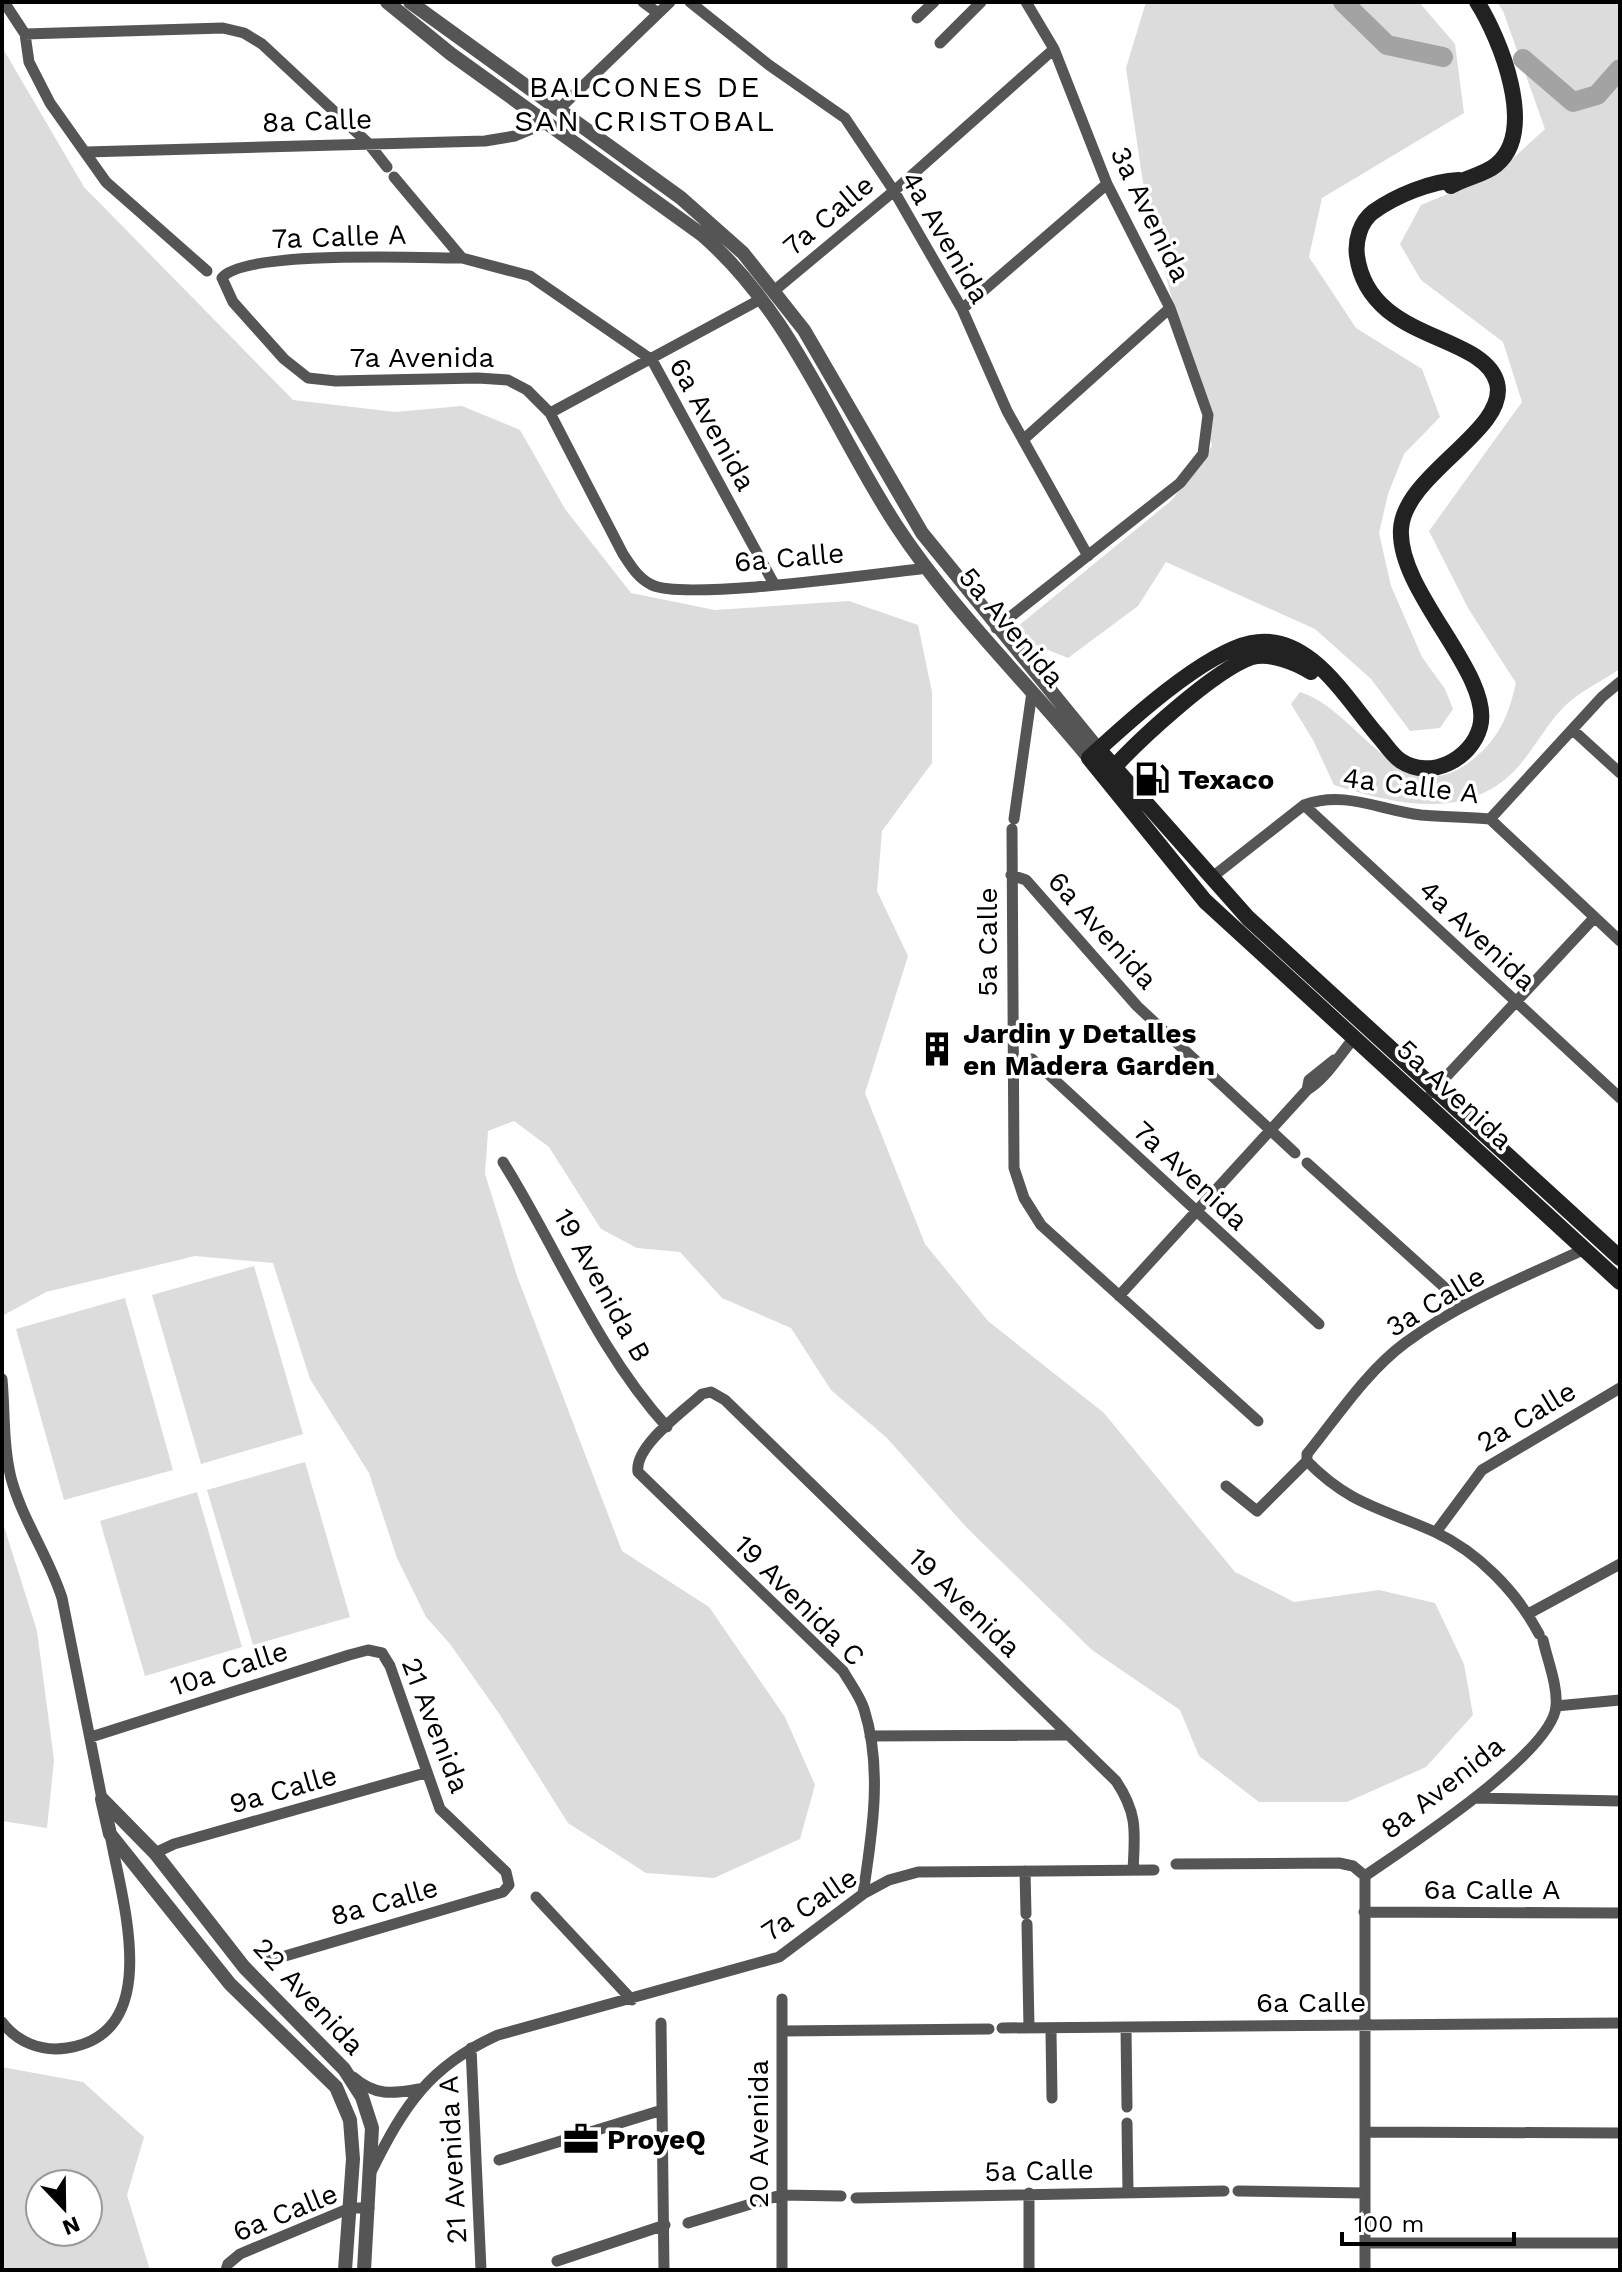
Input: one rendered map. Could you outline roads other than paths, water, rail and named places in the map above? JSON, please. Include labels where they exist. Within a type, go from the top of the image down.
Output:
[{"type":"main road","points":[[1094,754],[1176,684],[1251,643],[1284,645],[1312,659],[1400,761],[1423,769],[1453,763],[1470,747],[1480,726],[1480,699],[1404,562],[1401,527],[1411,496],[1484,422],[1498,401],[1497,382],[1486,364],[1384,310],[1369,295],[1360,277],[1355,245],[1365,218],[1389,200],[1495,166],[1510,149],[1514,97],[1498,41],[1477,2]]},
{"type":"main road","points":[[1109,773],[1228,668],[1256,656],[1296,662],[1343,693]]},
{"type":"main road","name":"5a Avenida","points":[[1094,754],[1205,901],[1355,1037],[1620,1258]]},
{"type":"main road","name":"5a Avenida","points":[[1109,773],[1248,918],[1620,1282]]},
{"type":"street","points":[[4,2],[25,34],[29,62],[50,103],[86,152],[121,198],[207,271]]},
{"type":"street","name":"5a Avenida","points":[[387,2],[494,86],[719,240],[806,366],[891,517],[928,568],[1032,692],[1094,754]]},
{"type":"street","name":"5a Avenida","points":[[410,2],[504,74],[681,198],[719,240],[775,290],[818,351],[905,507],[1094,754]]},
{"type":"street","points":[[643,2],[658,13]]},
{"type":"street","points":[[558,110],[670,2]]},
{"type":"street","name":"4a Avenida","points":[[690,2],[769,65],[845,118],[894,191],[962,309],[1007,411],[1088,556]]},
{"type":"street","points":[[917,18],[934,2]]},
{"type":"street","points":[[940,43],[981,2]]},
{"type":"street","name":"3a Avenida","points":[[1026,2],[1054,49],[1107,184],[1170,308],[1208,415],[1203,454],[1180,483],[1088,556]]},
{"type":"street","points":[[25,34],[223,28],[244,33],[262,44],[368,143],[462,258]]},
{"type":"street","name":"7a Calle","points":[[775,290],[894,191],[1054,49]]},
{"type":"street","points":[[494,86],[504,74]]},
{"type":"street","name":"8a Calle","points":[[86,152],[485,141],[515,136],[546,123]]},
{"type":"street","points":[[962,309],[1107,184]]},
{"type":"street","name":"7a Calle A","points":[[222,278],[241,265],[282,259],[462,258]]},
{"type":"street","name":"6a Avenida","points":[[462,258],[530,276],[652,360],[774,584]]},
{"type":"street","name":"7a Avenida","points":[[222,278],[233,302],[284,359],[308,378],[336,381],[508,380],[527,390],[550,413],[623,554],[637,575],[654,586]]},
{"type":"street","points":[[550,413],[761,299]]},
{"type":"street","points":[[1024,439],[1170,308]]},
{"type":"street","points":[[891,517],[905,507]]},
{"type":"street","points":[[996,628],[1088,556]]},
{"type":"street","name":"6a Calle","points":[[654,586],[673,589],[774,584],[928,568]]},
{"type":"street","name":"4a Calle A","points":[[1211,878],[1304,805],[1318,800],[1349,798],[1417,814],[1490,819],[1602,697],[1620,682]]},
{"type":"street","name":"5a Calle","points":[[1032,692],[1013,824],[1011,875],[1014,1168],[1024,1198],[1041,1225],[1119,1296]]},
{"type":"street","points":[[1574,731],[1620,773]]},
{"type":"street","name":"4a Avenida","points":[[1304,805],[1620,1098]]},
{"type":"street","points":[[1490,819],[1620,941]]},
{"type":"street","name":"6a Avenida","points":[[1011,875],[1026,880],[1137,1006],[1295,1153]]},
{"type":"street","points":[[1429,1096],[1594,918]]},
{"type":"street","points":[[1258,1421],[1119,1296],[1307,1090],[1309,1080],[1334,1060],[1355,1037]]},
{"type":"street","name":"7a Avenida","points":[[1032,1059],[1195,1213],[1319,1324]]},
{"type":"street","name":"19 Avenida B","points":[[503,1162],[539,1220],[625,1376],[667,1427]]},
{"type":"street","points":[[1307,1163],[1464,1305]]},
{"type":"street","name":"3a Calle","points":[[1226,1486],[1257,1511],[1307,1461],[1307,1454],[1371,1374],[1403,1344],[1464,1305],[1585,1249]]},
{"type":"street","points":[[2,1379],[3,1424],[12,1481],[57,1583],[110,1834],[130,1965],[128,1998],[116,2020],[96,2037],[67,2048],[34,2046],[12,2035],[2,2022]]},
{"type":"street","name":"2a Calle","points":[[1436,1532],[1482,1470],[1620,1388]]},
{"type":"street","name":"19 Avenida","points":[[667,1427],[702,1394],[711,1392],[743,1418],[1116,1781],[1131,1804],[1135,1823],[1133,1870]]},
{"type":"street","name":"19 Avenida C","points":[[667,1427],[645,1447],[637,1463],[643,1480],[843,1671],[863,1707],[870,1736],[875,1812],[863,1894]]},
{"type":"street","points":[[1307,1461],[1346,1495],[1373,1509],[1436,1532],[1478,1558],[1528,1614],[1541,1637],[1556,1706],[1620,1700]]},
{"type":"street","points":[[1528,1614],[1620,1564]]},
{"type":"street","name":"10a Calle","points":[[91,1737],[349,1655],[368,1650],[382,1653]]},
{"type":"street","name":"21 Avenida","points":[[382,1653],[390,1666],[440,1809],[506,1872],[509,1882]]},
{"type":"street","name":"8a Avenida","points":[[1365,1876],[1475,1798],[1542,1736],[1556,1706]]},
{"type":"street","points":[[870,1736],[1066,1735]]},
{"type":"street","name":"9a Calle","points":[[155,1853],[174,1844],[425,1773]]},
{"type":"street","points":[[1475,1798],[1620,1801]]},
{"type":"street","name":"22 Avenida","points":[[102,1799],[155,1853],[244,1967],[344,2069],[362,2097],[372,2128],[364,2270]]},
{"type":"street","name":"22 Avenida","points":[[110,1834],[230,1984],[336,2087],[350,2120],[353,2159],[345,2270]]},
{"type":"street","points":[[1176,1864],[1339,1863],[1353,1866],[1365,1876],[1362,2026],[1365,2270]]},
{"type":"street","name":"7a Calle","points":[[372,2170],[395,2125],[419,2089],[471,2048],[498,2035],[779,1957],[863,1894],[889,1880],[918,1872],[1154,1870]]},
{"type":"street","points":[[1025,1871],[1029,2028]]},
{"type":"street","name":"8a Calle","points":[[268,1961],[503,1892],[509,1882]]},
{"type":"street","points":[[536,1897],[632,2000]]},
{"type":"street","name":"6a Calle A","points":[[1364,1912],[1620,1913]]},
{"type":"street","points":[[230,1984],[244,1967]]},
{"type":"street","name":"20 Avenida","points":[[782,1999],[782,2270]]},
{"type":"street","points":[[661,2023],[659,2111],[665,2225],[664,2270]]},
{"type":"street","name":"6a Calle","points":[[782,2031],[1029,2028],[1051,2031],[1620,2023]]},
{"type":"street","points":[[1126,2028],[1127,2107]]},
{"type":"street","points":[[1051,2031],[1052,2098]]},
{"type":"street","name":"21 Avenida A","points":[[471,2048],[481,2270]]},
{"type":"street","points":[[344,2069],[367,2089],[389,2095],[419,2089]]},
{"type":"street","points":[[499,2160],[659,2111]]},
{"type":"street","points":[[1127,2123],[1128,2192]]},
{"type":"street","points":[[1365,2132],[1620,2133]]},
{"type":"street","name":"5a Calle","points":[[856,2198],[1224,2191]]},
{"type":"street","points":[[1238,2191],[1365,2193]]},
{"type":"street","points":[[1029,2193],[1029,2270]]},
{"type":"street","points":[[688,2223],[781,2195],[841,2196]]},
{"type":"street","name":"6a Calle","points":[[226,2270],[228,2264],[240,2254],[350,2208],[369,2208]]},
{"type":"street","points":[[557,2261],[665,2225]]},
{"type":"street","points":[[1365,2243],[1620,2243]]},
{"type":"waterway","points":[[1343,2],[1387,45],[1443,57]]},
{"type":"waterway","points":[[1523,59],[1573,102],[1597,95],[1620,69]]},
{"type":"place","name":"Texaco","points":[[1152,779]]},
{"type":"place","name":"Jardin y Detalles en Madera Garden","points":[[937,1049]]},
{"type":"place","name":"ProyeQ","points":[[581,2139]]},
{"type":"district","name":"BALCONES DE SAN CRISTOBAL","points":[[645,104]]}]
